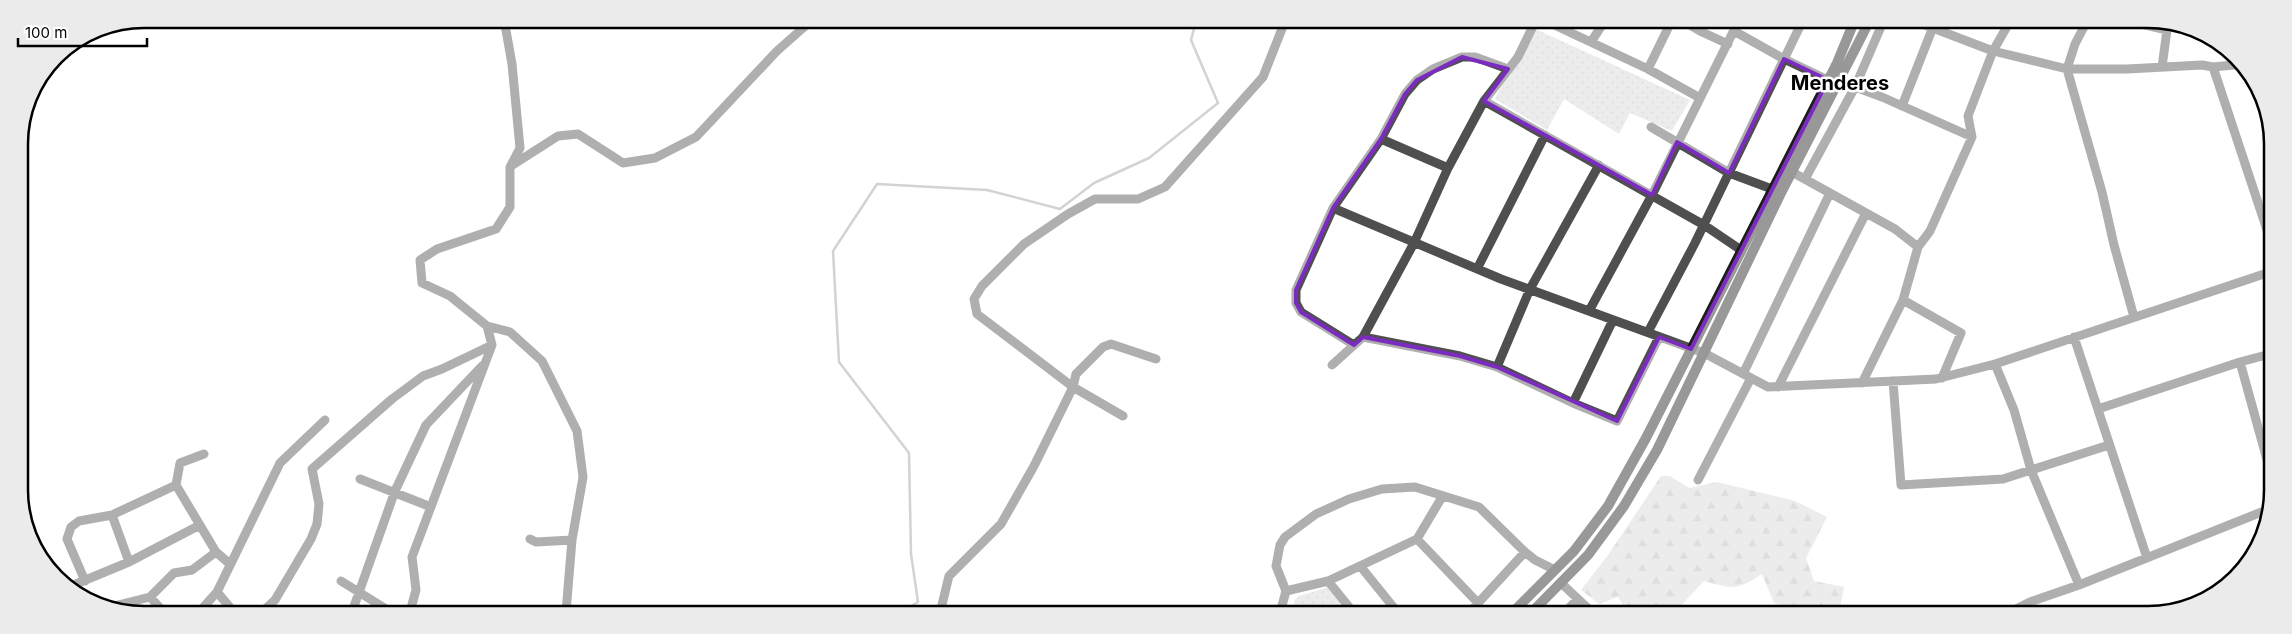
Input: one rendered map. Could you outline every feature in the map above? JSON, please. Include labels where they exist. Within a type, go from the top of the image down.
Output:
[{"type":"main road","points":[[1538,606],[1588,555],[1624,506],[1657,450],[1792,172],[1834,81],[1852,28]]},
{"type":"main road","points":[[1519,606],[1574,551],[1608,506],[1646,438],[1772,189],[1865,28]]},
{"type":"street","points":[[505,28],[512,64],[520,148],[510,167],[510,207],[496,229],[437,249],[420,260],[422,283],[450,296],[487,326],[510,332],[542,362],[577,431],[582,477],[572,540],[566,606]]},
{"type":"street","points":[[510,167],[558,136],[578,134],[623,163],[655,158],[696,137],[777,51],[803,28]]},
{"type":"street","points":[[1123,416],[1073,388],[977,314],[974,299],[982,286],[1024,244],[1068,214],[1095,199],[1138,199],[1164,187],[1263,77],[1282,28]]},
{"type":"street","points":[[1332,366],[1363,337],[1414,243],[1448,168],[1484,101],[1518,57],[1532,28]]},
{"type":"street","points":[[1561,28],[1648,69],[1700,98]]},
{"type":"street","points":[[1591,42],[1600,28]]},
{"type":"street","points":[[1648,69],[1668,28]]},
{"type":"street","points":[[1695,28],[1728,44]]},
{"type":"street","points":[[1589,311],[1652,195],[1735,28]]},
{"type":"street","points":[[1648,332],[1704,225],[1799,28]]},
{"type":"street","points":[[1805,179],[1855,87],[1880,28]]},
{"type":"street","points":[[1902,106],[1932,28]]},
{"type":"street","points":[[1938,28],[1993,51],[2067,69],[2202,65],[2213,67],[2234,65]]},
{"type":"street","points":[[1862,383],[1903,300],[1918,247],[1930,231],[1972,137],[1968,116],[1993,51],[2006,28]]},
{"type":"street","points":[[2083,28],[2075,44],[2067,69],[2102,192],[2114,245],[2134,317]]},
{"type":"street","points":[[2162,67],[2169,29]]},
{"type":"street","points":[[1734,31],[1784,59],[1834,81],[1855,87],[1902,106],[1972,137]]},
{"type":"street","points":[[1354,345],[1301,312],[1296,303],[1296,290],[1332,208],[1381,139],[1405,94],[1417,80],[1434,69],[1462,57],[1475,57],[1508,69]]},
{"type":"street","points":[[2213,67],[2264,222]]},
{"type":"street","points":[[1484,101],[1704,225],[1741,250]]},
{"type":"street","points":[[1651,127],[1729,173],[1772,189]]},
{"type":"street","points":[[1477,269],[1545,135]]},
{"type":"street","points":[[1381,139],[1448,168]]},
{"type":"street","points":[[1497,367],[1530,289],[1598,165]]},
{"type":"street","points":[[1792,172],[1895,229],[1918,247]]},
{"type":"street","points":[[1698,480],[1830,193]]},
{"type":"street","points":[[1332,208],[1477,269],[1704,353],[1768,387],[1942,378],[1995,364],[2264,274]]},
{"type":"street","points":[[1778,387],[1866,213]]},
{"type":"street","points":[[1903,300],[1961,333],[1942,378]]},
{"type":"street","points":[[1572,403],[1613,320]]},
{"type":"street","points":[[412,606],[416,590],[412,557],[492,345],[487,326]]},
{"type":"street","points":[[1363,337],[1460,356],[1497,367],[1572,403],[1617,421],[1659,337]]},
{"type":"street","points":[[2074,337],[2147,558]]},
{"type":"street","points":[[942,606],[949,576],[1001,524],[1034,466],[1073,388],[1076,374],[1103,347],[1111,344],[1156,359]]},
{"type":"street","points":[[268,606],[275,600],[311,538],[317,524],[319,504],[312,469],[392,399],[423,376],[492,345]]},
{"type":"street","points":[[2098,409],[2264,356]]},
{"type":"street","points":[[2240,362],[2264,449]]},
{"type":"street","points":[[354,606],[395,492],[426,425],[485,363]]},
{"type":"street","points":[[1995,364],[2014,410],[2032,470],[2079,585]]},
{"type":"street","points":[[1893,381],[1901,485],[2003,479],[2109,445]]},
{"type":"street","points":[[204,606],[217,592],[280,463],[325,420]]},
{"type":"street","points":[[204,454],[180,464],[176,485],[216,552],[230,564]]},
{"type":"street","points":[[360,479],[431,507]]},
{"type":"street","points":[[85,581],[67,539],[71,527],[79,521],[112,514],[176,485]]},
{"type":"street","points":[[1282,606],[1286,591],[1276,566],[1280,545],[1285,536],[1316,514],[1349,499],[1382,489],[1415,487],[1479,507],[1525,552],[1535,560],[1555,570]]},
{"type":"street","points":[[1286,591],[1328,581],[1417,539],[1442,497]]},
{"type":"street","points":[[2022,606],[2262,512]]},
{"type":"street","points":[[112,514],[129,562]]},
{"type":"street","points":[[75,584],[129,562],[200,524]]},
{"type":"street","points":[[530,539],[536,542],[572,540]]},
{"type":"street","points":[[1417,539],[1478,603]]},
{"type":"street","points":[[121,604],[150,596],[174,573],[192,570],[216,552]]},
{"type":"street","points":[[1475,606],[1525,552]]},
{"type":"street","points":[[1361,567],[1393,606]]},
{"type":"street","points":[[341,581],[382,606]]},
{"type":"street","points":[[1328,581],[1348,606]]},
{"type":"street","points":[[1560,583],[1585,606]]},
{"type":"street","points":[[217,592],[229,606]]},
{"type":"street","points":[[150,596],[159,606]]},
{"type":"street","points":[[1571,606],[1578,599]]},
{"type":"highlighted area","points":[[1462,57],[1508,69],[1484,101],[1652,195],[1677,142],[1729,173],[1784,59],[1828,80],[1691,349],[1659,337],[1617,421],[1497,367],[1460,356],[1363,337],[1354,345],[1301,312],[1296,303],[1296,290],[1333,208],[1381,139],[1405,94],[1417,80]]},
{"type":"green space","points":[[1528,28],[1533,28],[1690,100],[1672,131],[1630,113],[1619,134],[1564,99],[1547,130],[1495,99]]},
{"type":"green space","points":[[1661,476],[1670,476],[1689,488],[1717,482],[1795,501],[1827,517],[1806,558],[1814,581],[1844,587],[1840,606],[1784,606],[1774,603],[1762,574],[1740,586],[1734,587],[1704,581],[1681,606],[1623,606],[1618,597],[1599,604],[1581,590],[1608,555]]},
{"type":"green space","points":[[1329,587],[1344,606],[1294,606],[1294,601],[1299,596]]},
{"type":"waterway","points":[[911,606],[918,602],[911,554],[909,453],[839,362],[833,251],[877,184],[987,190],[1060,209],[1094,183],[1149,158],[1218,103],[1191,40],[1194,28]]},
{"type":"district","name":"Menderes","points":[[1840,83]]}]
